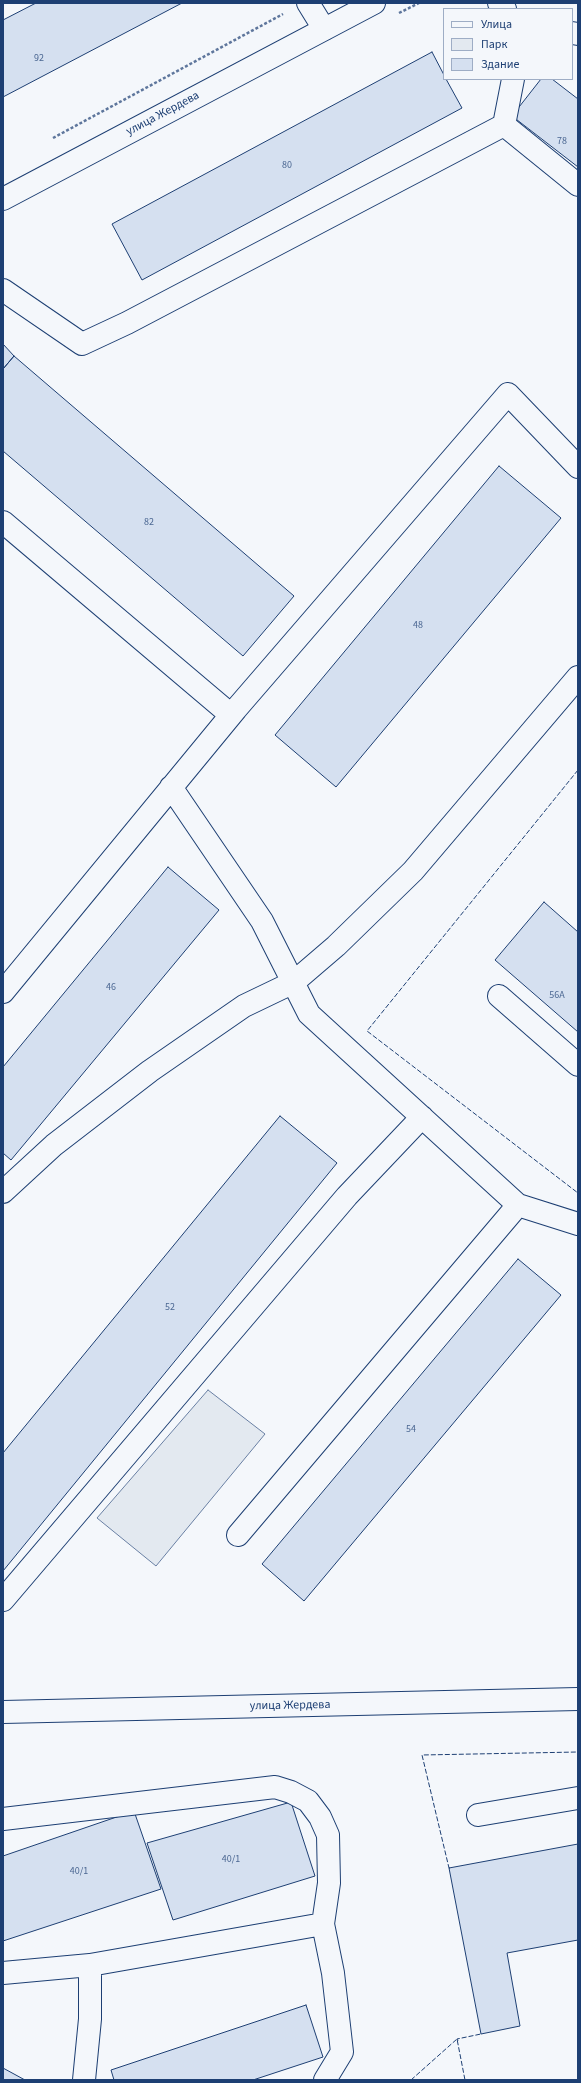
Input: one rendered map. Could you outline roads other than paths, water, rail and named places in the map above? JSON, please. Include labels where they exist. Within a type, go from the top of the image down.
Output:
[{"type":"street","name":"улица Жердева","points":[[3,199],[374,3]]},
{"type":"street","points":[[298,7],[324,30]]},
{"type":"street","points":[[504,125],[513,80]]},
{"type":"street","points":[[504,125],[578,185]]},
{"type":"street","points":[[3,290],[82,344],[134,319],[504,125]]},
{"type":"street","points":[[3,992],[231,715],[508,394],[578,467]]},
{"type":"street","points":[[3,522],[231,715]]},
{"type":"street","points":[[3,1192],[54,1145],[150,1071],[244,1006],[294,982],[336,946],[413,871],[578,677]]},
{"type":"street","points":[[171,788],[262,921],[310,1014],[518,1205],[578,1224]]},
{"type":"street","points":[[499,996],[578,1065]]},
{"type":"street","points":[[3,1600],[347,1196],[422,1117]]},
{"type":"street","points":[[238,1534],[518,1205]]},
{"type":"street","name":"улица Жердева","points":[[3,1712],[578,1699]]},
{"type":"street","points":[[3,1819],[275,1787],[291,1792],[308,1801],[320,1817],[328,1835],[329,1883],[324,1924],[333,1973],[342,2052],[325,2080]]},
{"type":"street","points":[[478,1815],[578,1798]]},
{"type":"street","points":[[3,1972],[90,1965],[324,1924]]},
{"type":"street","points":[[84,2080],[90,2019],[90,1965]]}]
